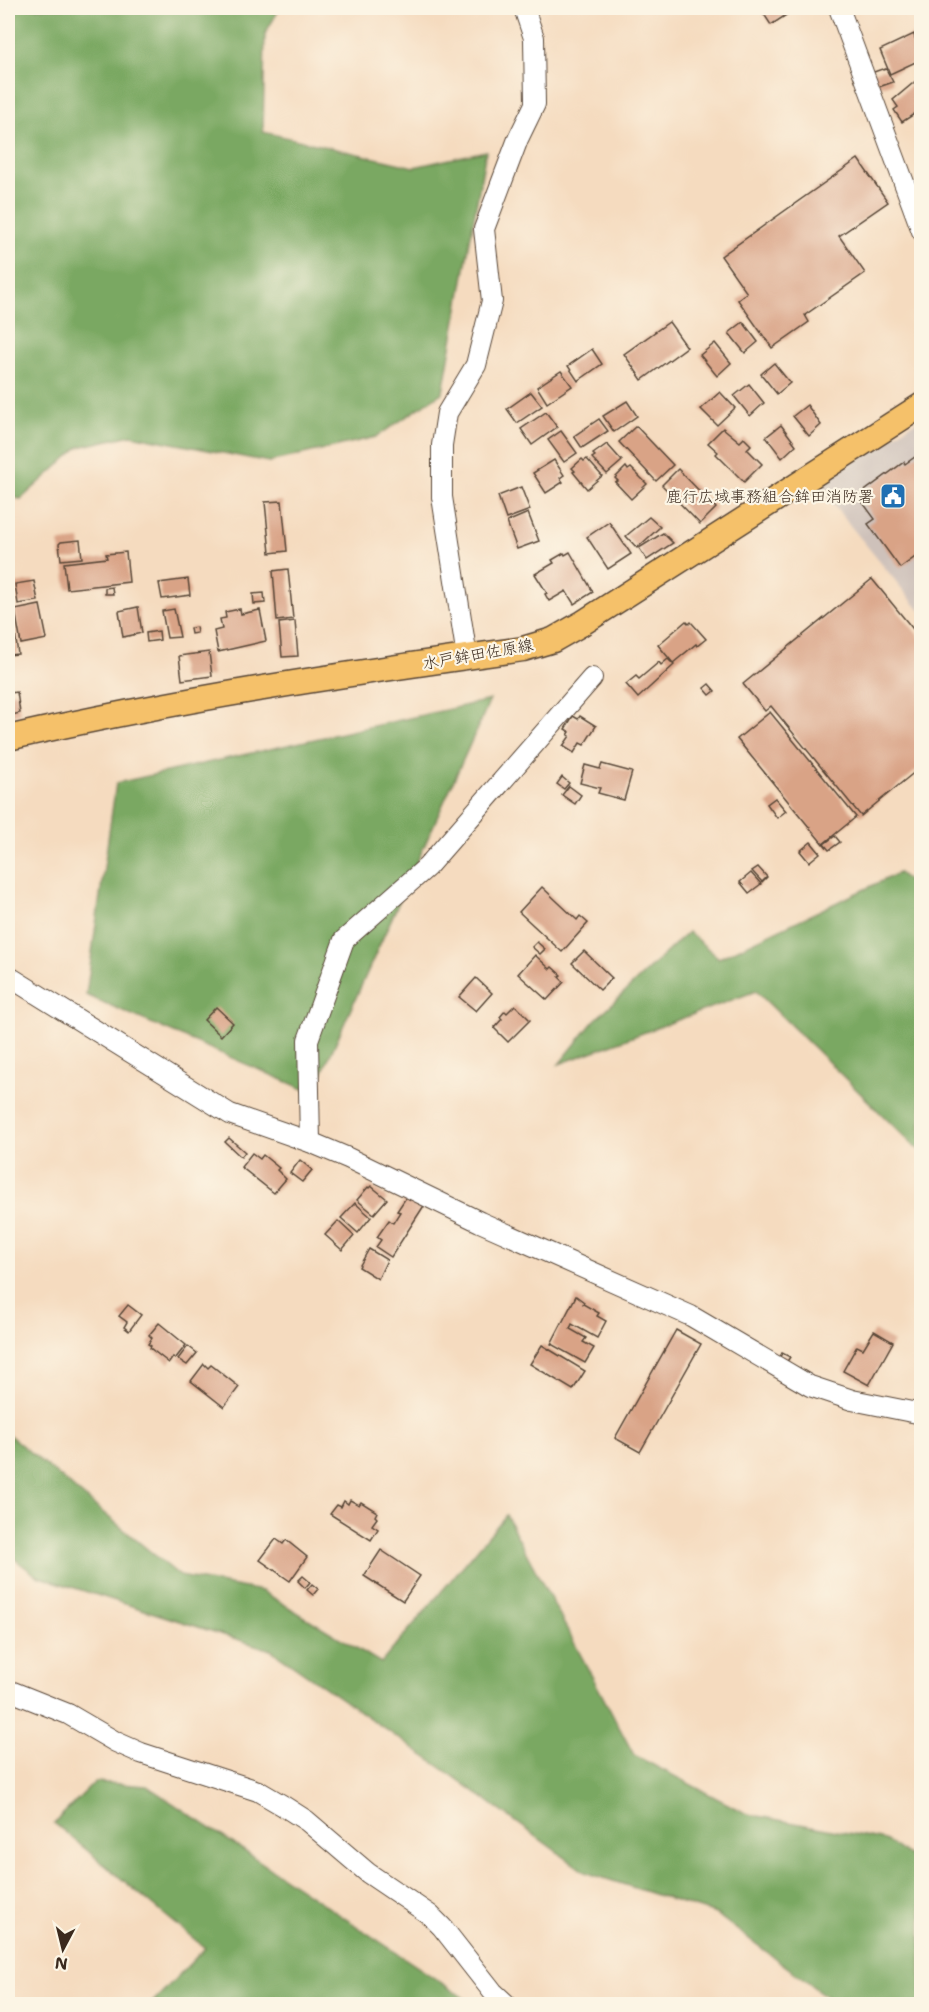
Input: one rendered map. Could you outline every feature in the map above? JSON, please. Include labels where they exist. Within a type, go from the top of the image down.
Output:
[{"type":"main road","name":"水戸鉾田佐原線","points":[[8,738],[75,723],[263,688],[523,649],[553,640],[921,405]]},
{"type":"street","points":[[467,657],[442,497],[442,445],[447,413],[476,365],[492,301],[484,229],[518,139],[535,104],[534,38],[524,8]]},
{"type":"street","points":[[839,8],[921,231]]},
{"type":"street","points":[[310,1142],[308,1040],[344,940],[427,867],[592,678]]},
{"type":"street","points":[[8,976],[230,1114],[310,1142],[398,1181],[480,1222],[691,1316],[810,1386],[852,1400],[921,1414]]},
{"type":"street","points":[[8,1690],[68,1714],[116,1742],[141,1753],[258,1791],[282,1805],[307,1821],[368,1873],[430,1915],[493,1992],[506,2004]]},
{"type":"shaded area","points":[[921,418],[921,612],[817,485]]},
{"type":"green space","points":[[8,8],[280,8],[265,34],[263,132],[414,167],[486,151],[443,392],[376,437],[269,462],[131,435],[79,447],[21,499],[8,497]]},
{"type":"green space","points":[[490,700],[313,1093],[86,995],[116,783]]},
{"type":"green space","points":[[899,873],[921,892],[921,1151],[756,991],[559,1064],[594,1021],[688,932],[719,958]]},
{"type":"green space","points":[[8,1434],[180,1576],[262,1591],[381,1663],[506,1515],[634,1755],[747,1814],[885,1840],[921,1864],[921,2004],[833,2004],[827,1997],[716,1914],[585,1872],[453,1776],[271,1650],[37,1576],[8,1554]]},
{"type":"green space","points":[[95,1782],[147,1786],[473,2004],[151,2004],[205,1948],[54,1823]]},
{"type":"building","points":[[760,8],[797,8],[771,25]]},
{"type":"building","points":[[914,34],[922,45],[922,59],[890,74],[880,50]]},
{"type":"building","points":[[886,69],[893,82],[876,88],[871,73]]},
{"type":"building","points":[[918,79],[922,83],[922,109],[902,122],[894,110],[898,107],[893,100]]},
{"type":"building","points":[[858,159],[888,202],[839,236],[865,273],[805,315],[809,322],[772,348],[738,300],[747,293],[721,256]]},
{"type":"building","points":[[669,322],[687,347],[642,380],[624,354]]},
{"type":"building","points":[[743,322],[758,342],[745,353],[729,333]]},
{"type":"building","points":[[715,343],[731,363],[717,376],[700,355]]},
{"type":"building","points":[[592,349],[602,364],[578,381],[568,366]]},
{"type":"building","points":[[774,363],[790,383],[777,394],[761,374]]},
{"type":"building","points":[[561,371],[572,386],[547,403],[537,387]]},
{"type":"building","points":[[749,384],[764,403],[750,416],[734,396]]},
{"type":"building","points":[[531,392],[542,406],[517,423],[507,409]]},
{"type":"building","points":[[720,392],[735,408],[717,425],[701,409]]},
{"type":"building","points":[[627,401],[637,416],[614,432],[603,416]]},
{"type":"building","points":[[807,405],[821,425],[809,436],[793,416]]},
{"type":"building","points":[[546,412],[557,427],[532,445],[521,429]]},
{"type":"building","points":[[599,419],[608,431],[582,448],[574,436]]},
{"type":"building","points":[[781,425],[796,445],[782,458],[766,437]]},
{"type":"building","points":[[636,426],[673,465],[656,481],[619,442]]},
{"type":"building","points":[[723,428],[740,442],[744,438],[751,445],[747,449],[762,464],[744,482],[708,443]]},
{"type":"building","points":[[561,431],[577,453],[564,462],[548,440]]},
{"type":"building","points":[[607,444],[622,461],[607,474],[592,458],[595,456],[593,454]]},
{"type":"building","points":[[922,452],[922,552],[900,568],[868,524],[875,519],[858,496],[904,462],[905,464]]},
{"type":"building","points":[[582,459],[584,461],[587,459],[602,476],[587,489],[572,468]]},
{"type":"building","points":[[554,460],[564,475],[560,478],[563,482],[546,493],[533,473]]},
{"type":"building","points":[[626,467],[628,470],[631,468],[647,484],[631,499],[615,482],[618,481],[615,478]]},
{"type":"building","points":[[678,469],[716,508],[700,524],[662,485]]},
{"type":"building","points":[[521,487],[530,510],[506,519],[498,496]]},
{"type":"building","points":[[282,501],[287,551],[270,553],[265,502]]},
{"type":"building","points":[[528,513],[539,541],[517,549],[507,522]]},
{"type":"building","points":[[649,517],[660,527],[637,548],[626,536]]},
{"type":"building","points":[[609,522],[631,554],[608,569],[587,537]]},
{"type":"building","points":[[663,533],[673,543],[647,560],[639,548]]},
{"type":"building","points":[[80,540],[82,558],[61,560],[59,544]]},
{"type":"building","points":[[126,552],[129,582],[67,589],[64,563],[107,558],[106,554]]},
{"type":"building","points":[[570,552],[593,592],[574,604],[566,591],[549,601],[545,594],[547,593],[535,574],[554,563],[552,560]]},
{"type":"building","points":[[288,569],[293,619],[277,621],[273,571]]},
{"type":"building","points":[[188,579],[190,595],[162,599],[159,583]]},
{"type":"building","points":[[872,579],[922,640],[922,766],[861,816],[771,706],[765,711],[743,684]]},
{"type":"building","points":[[34,581],[38,601],[18,604],[15,584]]},
{"type":"building","points":[[112,587],[113,594],[105,594],[105,588]]},
{"type":"building","points":[[264,593],[265,603],[254,604],[253,594]]},
{"type":"building","points":[[40,605],[47,639],[21,644],[15,610]]},
{"type":"building","points":[[138,607],[142,633],[123,637],[119,611]]},
{"type":"building","points":[[174,609],[180,637],[167,638],[162,611]]},
{"type":"building","points":[[240,609],[241,614],[260,610],[266,641],[218,652],[214,631],[222,629],[220,619],[226,618],[225,612]]},
{"type":"building","points":[[295,621],[298,656],[282,657],[279,623]]},
{"type":"building","points":[[686,621],[689,624],[691,622],[706,639],[697,646],[696,644],[673,663],[658,645]]},
{"type":"building","points":[[14,626],[18,654],[8,655],[8,627]]},
{"type":"building","points":[[196,627],[197,633],[191,634],[190,628]]},
{"type":"building","points":[[159,631],[160,640],[147,642],[146,633]]},
{"type":"building","points":[[209,652],[212,676],[182,680],[179,656]]},
{"type":"building","points":[[668,659],[674,665],[638,698],[626,684],[636,676],[639,679],[659,662],[661,665]]},
{"type":"building","points":[[709,684],[715,691],[710,695],[704,688]]},
{"type":"building","points":[[17,692],[20,713],[8,716],[8,698],[10,693]]},
{"type":"building","points":[[770,712],[856,817],[823,844],[737,739]]},
{"type":"building","points":[[573,716],[578,719],[580,716],[596,726],[584,745],[580,743],[574,753],[563,746],[570,736],[568,735],[570,732],[565,729]]},
{"type":"building","points":[[602,764],[632,772],[624,800],[598,793],[600,788],[580,783],[585,765],[600,769]]},
{"type":"building","points":[[562,777],[569,783],[564,789],[557,784]]},
{"type":"building","points":[[569,786],[581,795],[575,804],[562,795]]},
{"type":"building","points":[[775,798],[786,811],[777,818],[767,804]]},
{"type":"building","points":[[835,836],[840,842],[829,850],[824,844]]},
{"type":"building","points":[[811,842],[820,853],[809,862],[800,851]]},
{"type":"building","points":[[758,867],[767,877],[762,882],[752,871]]},
{"type":"building","points":[[751,873],[761,884],[749,893],[740,882]]},
{"type":"building","points":[[542,887],[577,920],[580,916],[588,923],[562,952],[519,912]]},
{"type":"building","points":[[537,942],[545,949],[540,954],[532,947]]},
{"type":"building","points":[[584,951],[612,978],[600,990],[572,963]]},
{"type":"building","points":[[535,955],[550,969],[552,967],[561,975],[559,977],[564,982],[547,1000],[518,974]]},
{"type":"building","points":[[476,978],[492,993],[476,1011],[459,997]]},
{"type":"building","points":[[515,1005],[530,1020],[508,1042],[494,1028],[502,1019],[500,1017],[505,1011],[507,1013]]},
{"type":"building","points":[[216,1007],[233,1023],[221,1036],[204,1020]]},
{"type":"building","points":[[229,1138],[245,1152],[241,1157],[225,1142]]},
{"type":"building","points":[[252,1153],[260,1159],[263,1155],[279,1168],[277,1170],[286,1179],[274,1193],[241,1167]]},
{"type":"building","points":[[300,1160],[312,1170],[302,1182],[290,1173]]},
{"type":"building","points":[[371,1186],[387,1199],[374,1214],[357,1200]]},
{"type":"building","points":[[409,1193],[427,1201],[391,1257],[376,1247],[381,1240],[377,1237],[389,1220],[393,1223],[400,1212],[397,1211]]},
{"type":"building","points":[[355,1203],[371,1217],[358,1233],[341,1218]]},
{"type":"building","points":[[338,1221],[354,1236],[342,1250],[325,1235]]},
{"type":"building","points":[[369,1249],[387,1260],[378,1279],[359,1267]]},
{"type":"building","points":[[576,1296],[584,1302],[583,1304],[599,1313],[597,1316],[606,1321],[597,1338],[572,1324],[570,1329],[586,1338],[583,1342],[594,1348],[585,1363],[551,1344]]},
{"type":"building","points":[[128,1305],[141,1315],[129,1331],[124,1327],[127,1322],[119,1316]]},
{"type":"building","points":[[159,1323],[186,1345],[169,1363],[148,1344],[152,1338],[149,1335]]},
{"type":"building","points":[[676,1330],[701,1344],[640,1452],[615,1438]]},
{"type":"building","points":[[874,1331],[893,1342],[869,1385],[843,1371],[857,1346],[863,1349]]},
{"type":"building","points":[[542,1345],[585,1371],[573,1390],[530,1364]]},
{"type":"building","points":[[188,1346],[197,1353],[187,1365],[178,1359]]},
{"type":"building","points":[[782,1353],[790,1357],[786,1363],[779,1359]]},
{"type":"building","points":[[204,1364],[208,1368],[211,1365],[239,1387],[224,1407],[191,1381]]},
{"type":"building","points":[[350,1500],[359,1505],[361,1502],[377,1512],[375,1516],[377,1518],[372,1525],[378,1529],[371,1540],[330,1514],[337,1505],[341,1507],[344,1501],[348,1504]]},
{"type":"building","points":[[276,1539],[283,1544],[286,1540],[307,1557],[290,1581],[260,1560]]},
{"type":"building","points":[[381,1550],[420,1576],[403,1601],[364,1576]]},
{"type":"building","points":[[303,1576],[310,1582],[305,1588],[298,1581]]},
{"type":"building","points":[[312,1584],[318,1589],[313,1595],[307,1590]]},
{"type":"place","name":"鹿行広域事務組合鉾田消防署","points":[[893,496]]}]
